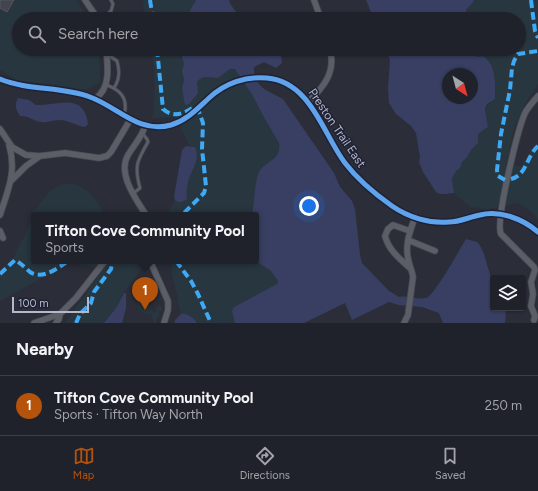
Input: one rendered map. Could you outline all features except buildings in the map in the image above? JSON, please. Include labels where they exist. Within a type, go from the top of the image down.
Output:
[{"type":"street","points":[[85,0],[93,12]]},
{"type":"street","points":[[314,0],[318,12]]},
{"type":"street","points":[[95,99],[103,92],[106,85],[107,56]]},
{"type":"street","points":[[308,102],[320,91],[330,75],[332,62],[331,56]]},
{"type":"street","name":"Preston Trail East","points":[[0,79],[18,85],[67,91],[95,99],[130,120],[145,126],[163,127],[184,120],[216,92],[230,83],[255,78],[268,78],[285,83],[295,89],[308,102],[338,153],[355,175],[365,185],[393,206],[415,218],[433,222],[449,222],[483,214],[501,215],[517,218],[538,232]]},
{"type":"street","points":[[535,321],[535,316],[531,306],[535,294],[531,282],[534,267],[501,234],[499,226],[516,141],[526,112],[538,96]]},
{"type":"street","points":[[0,129],[15,150],[22,154],[40,156],[65,153],[99,158],[107,156],[115,148],[130,120]]},
{"type":"street","points":[[144,212],[126,179],[124,165],[128,155],[143,134],[145,126]]},
{"type":"street","points":[[0,215],[10,182],[13,162],[9,143]]},
{"type":"street","points":[[10,182],[26,166],[40,156]]},
{"type":"street","points":[[404,323],[408,315],[413,277],[408,258],[408,240],[415,218]]},
{"type":"street","points":[[410,231],[393,225],[388,229],[384,236],[394,254],[412,270]]},
{"type":"street","points":[[0,231],[3,238]]},
{"type":"street","points":[[408,240],[435,251]]},
{"type":"street","points":[[34,323],[60,314],[76,298],[103,264]]},
{"type":"street","points":[[151,264],[168,301],[168,310],[164,323]]},
{"type":"street","points":[[56,323],[60,314]]},
{"type":"lane","points":[[110,12],[113,4],[111,0]]},
{"type":"lane","points":[[112,56],[118,61],[119,67],[119,77],[114,88]]},
{"type":"lane","points":[[106,85],[114,88],[123,96],[126,111]]},
{"type":"lane","points":[[133,193],[140,188],[136,174],[136,165],[148,142],[143,134]]},
{"type":"shaded area","points":[[0,0],[76,0],[84,12],[12,12],[12,56],[99,56],[100,82],[86,90],[17,80],[0,70]]},
{"type":"shaded area","points":[[143,0],[196,0],[189,12],[144,12]]},
{"type":"shaded area","points":[[473,0],[538,0],[538,84],[525,104],[514,128],[506,166],[521,166],[534,146],[538,144],[538,221],[532,213],[518,203],[488,209],[470,207],[454,193],[452,178],[456,171],[460,168],[462,162],[478,143],[478,134],[488,127],[486,111],[488,105],[495,99],[493,70],[491,64],[483,56],[526,56],[526,12],[466,12],[474,1]]},
{"type":"shaded area","points":[[152,56],[182,56],[184,64],[182,71],[184,80],[182,88],[198,93],[197,82],[202,78],[218,78],[230,69],[235,69],[253,96],[279,143],[280,148],[279,153],[265,166],[257,180],[252,212],[169,212],[175,200],[177,202],[187,199],[186,191],[195,147],[190,146],[175,117],[152,118],[154,101]]},
{"type":"shaded area","points":[[70,183],[82,187],[95,199],[102,212],[34,212],[51,190],[61,185]]},
{"type":"shaded area","points":[[31,220],[31,264],[68,264],[0,301],[0,270],[14,258],[17,249],[27,232]]},
{"type":"shaded area","points":[[259,263],[271,271],[278,281],[277,284],[234,307],[233,317],[235,323],[197,323],[184,314],[181,314],[172,276],[171,264]]},
{"type":"shaded area","points":[[76,264],[145,265],[122,295],[116,308],[104,323],[65,323],[98,277],[99,268]]},
{"type":"shaded area","points":[[141,297],[146,298],[153,312],[156,311],[159,305],[161,306],[163,310],[159,312],[159,317],[156,318],[156,323],[154,323],[152,314],[143,314],[138,308],[137,302]]},
{"type":"water","points":[[196,0],[229,0],[237,12],[189,12]]},
{"type":"water","points":[[366,0],[474,1],[466,12],[371,12]]},
{"type":"water","points":[[182,56],[281,56],[282,63],[276,68],[264,62],[254,67],[254,74],[257,82],[264,89],[283,99],[334,173],[340,187],[352,201],[355,209],[362,263],[389,291],[399,297],[426,298],[441,281],[466,239],[477,242],[484,254],[490,275],[490,311],[506,311],[505,323],[443,323],[439,313],[422,307],[399,305],[389,302],[352,320],[345,303],[304,323],[235,323],[232,311],[234,307],[277,284],[278,281],[271,271],[259,263],[259,212],[252,212],[259,172],[276,156],[279,149],[279,143],[253,96],[235,69],[230,69],[218,78],[206,77],[199,80],[197,82],[198,93],[189,104],[185,105],[182,88],[184,80],[182,71],[184,64]]},
{"type":"water","points":[[389,56],[483,56],[491,64],[494,75],[495,99],[487,104],[485,109],[488,127],[478,134],[478,143],[462,162],[460,168],[456,171],[452,178],[454,193],[443,194],[436,192],[423,172],[419,162],[420,157],[416,133],[411,126],[396,114],[389,103],[388,89],[390,60]]},
{"type":"water","points":[[18,98],[29,100],[36,105],[68,102],[75,104],[81,107],[88,124],[85,127],[63,120],[41,122],[26,116],[20,116],[16,107]]},
{"type":"water","points":[[186,146],[195,147],[197,156],[188,182],[187,199],[179,202],[175,200],[174,197],[182,150]]},
{"type":"water","points":[[124,293],[126,293],[126,308],[122,323],[104,323],[116,308]]},
{"type":"water","points":[[181,314],[190,316],[197,323],[175,323],[175,320]]},
{"type":"marked path","points":[[150,0],[152,12]]},
{"type":"marked path","points":[[531,0],[535,31],[538,38]]},
{"type":"marked path","points":[[526,53],[538,51]]},
{"type":"marked path","points":[[158,56],[163,109],[167,112],[178,114],[186,112],[194,107],[198,109],[203,123],[202,149],[206,186],[204,193],[185,212]]},
{"type":"marked path","points":[[505,180],[498,176],[497,170],[501,134],[510,90],[512,68],[517,56]]},
{"type":"marked path","points":[[511,179],[520,174],[534,150],[538,146]]},
{"type":"marked path","points":[[0,274],[15,260],[30,272],[40,275],[50,272],[64,264]]},
{"type":"marked path","points":[[76,323],[80,314],[91,303],[94,292],[111,269],[112,264]]},
{"type":"marked path","points":[[178,264],[191,281],[211,323]]},
{"type":"cycle path","points":[[0,79],[11,83],[68,91],[90,97],[100,101],[138,123],[159,127],[177,123],[192,114],[222,88],[244,79],[267,78],[282,82],[295,89],[305,99],[314,111],[337,151],[355,175],[373,192],[398,210],[419,219],[434,222],[453,222],[488,214],[503,215],[525,223],[538,232]]},
{"type":"place","name":"Tifton Cove Community Pool","points":[[145,310]]}]
